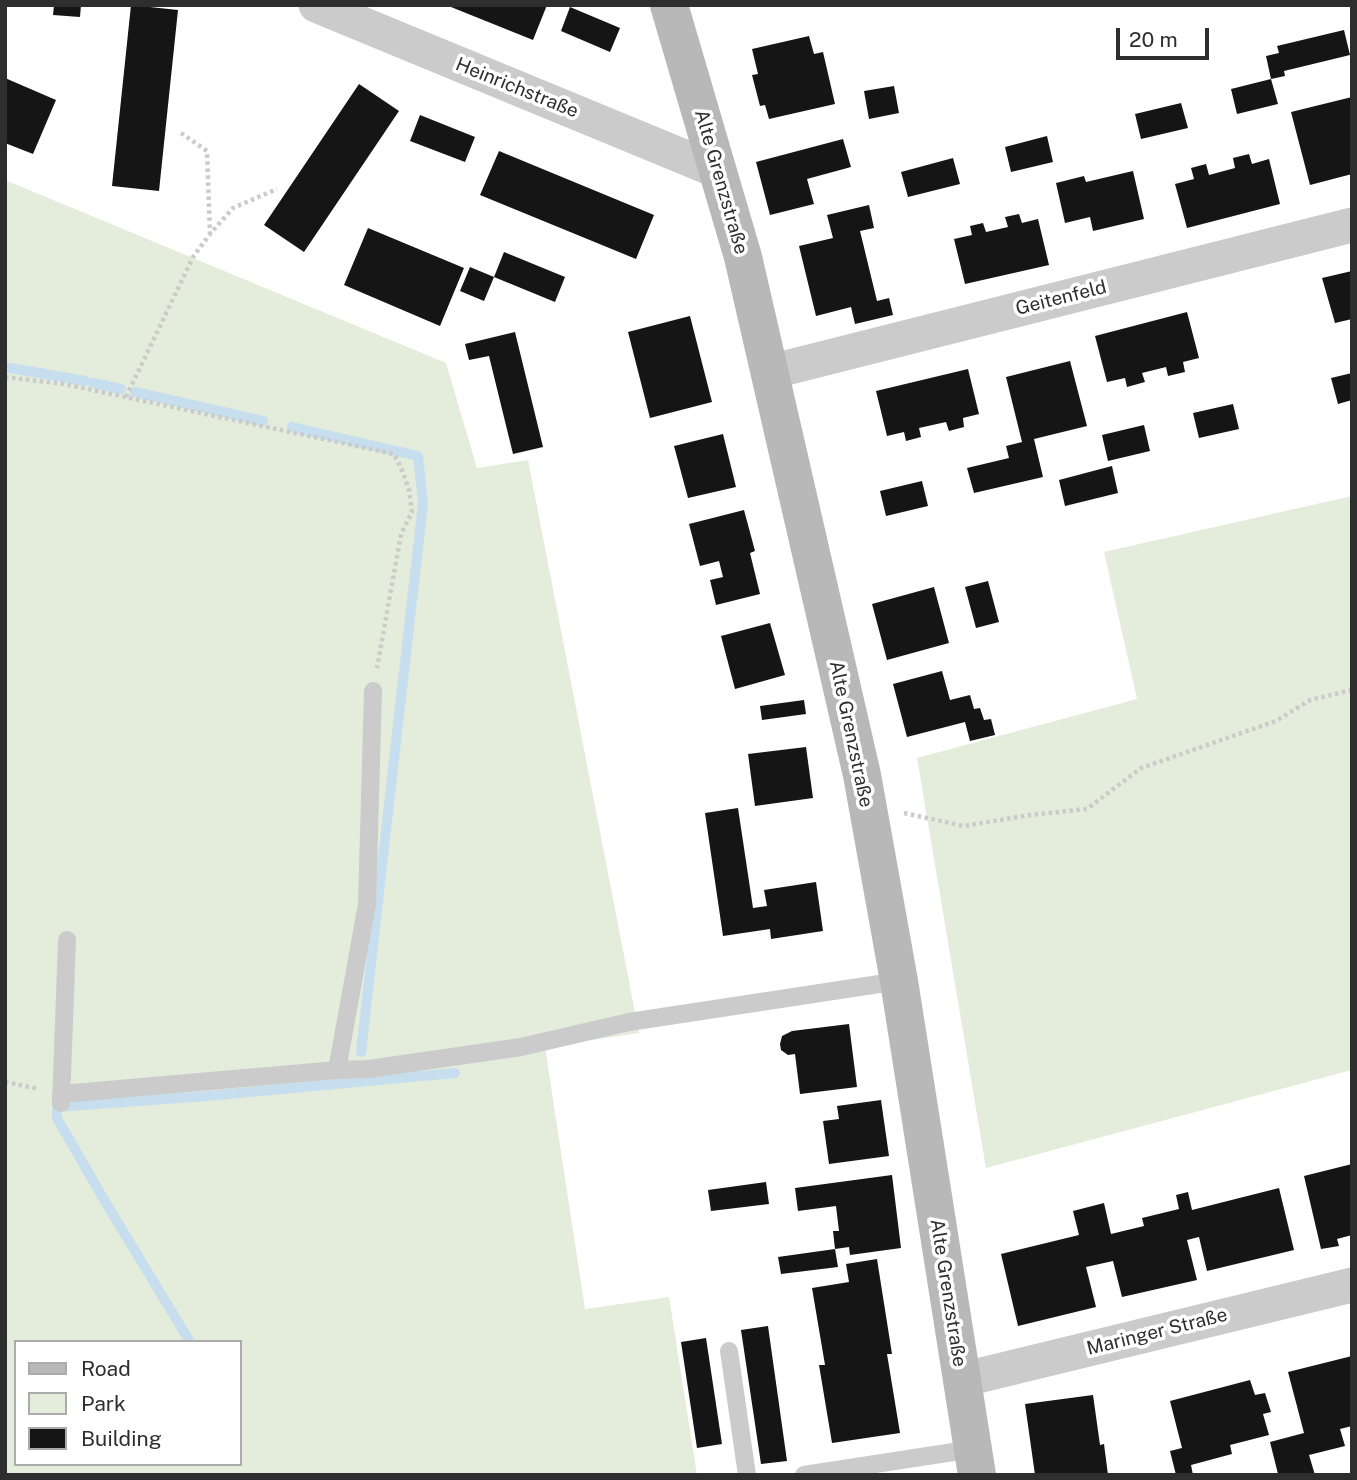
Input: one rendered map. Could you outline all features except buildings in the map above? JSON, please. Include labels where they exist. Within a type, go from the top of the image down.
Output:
[{"type":"street","name":"Heinrichstraße","points":[[316,5],[718,171]]},
{"type":"street","name":"Alte Grenzstraße","points":[[669,5],[743,257],[862,775],[899,981],[975,1462]]},
{"type":"street","name":"Geitenfeld","points":[[770,372],[1352,225]]},
{"type":"street","name":"Maringer Straße","points":[[961,1380],[1352,1284]]},
{"type":"lane","points":[[337,1070],[367,904],[373,691]]},
{"type":"lane","points":[[67,940],[61,1098],[369,1069],[521,1047],[629,1022],[899,981]]},
{"type":"lane","points":[[729,1351],[747,1475]]},
{"type":"lane","points":[[804,1475],[975,1462]]},
{"type":"path","points":[[181,133],[207,151],[210,234]]},
{"type":"path","points":[[126,397],[193,257],[233,208],[278,189]]},
{"type":"path","points":[[5,377],[64,384],[394,454],[409,490],[412,512],[401,534],[373,691]]},
{"type":"path","points":[[866,803],[964,826],[1087,809],[1141,768],[1276,721],[1310,699],[1352,690]]},
{"type":"path","points":[[5,1083],[61,1098]]},
{"type":"green space","points":[[5,180],[446,363],[477,468],[528,460],[639,1033],[545,1047],[585,1309],[669,1297],[697,1475],[5,1475]]},
{"type":"green space","points":[[1352,496],[1352,1070],[986,1168],[917,758],[1137,699],[1104,552]]},
{"type":"waterway","points":[[5,367],[85,381]]},
{"type":"waterway","points":[[93,383],[121,389]]},
{"type":"waterway","points":[[135,392],[263,421]]},
{"type":"waterway","points":[[292,427],[418,456],[423,503],[361,1052]]},
{"type":"waterway","points":[[189,1340],[57,1118],[57,1107],[455,1073]]}]
